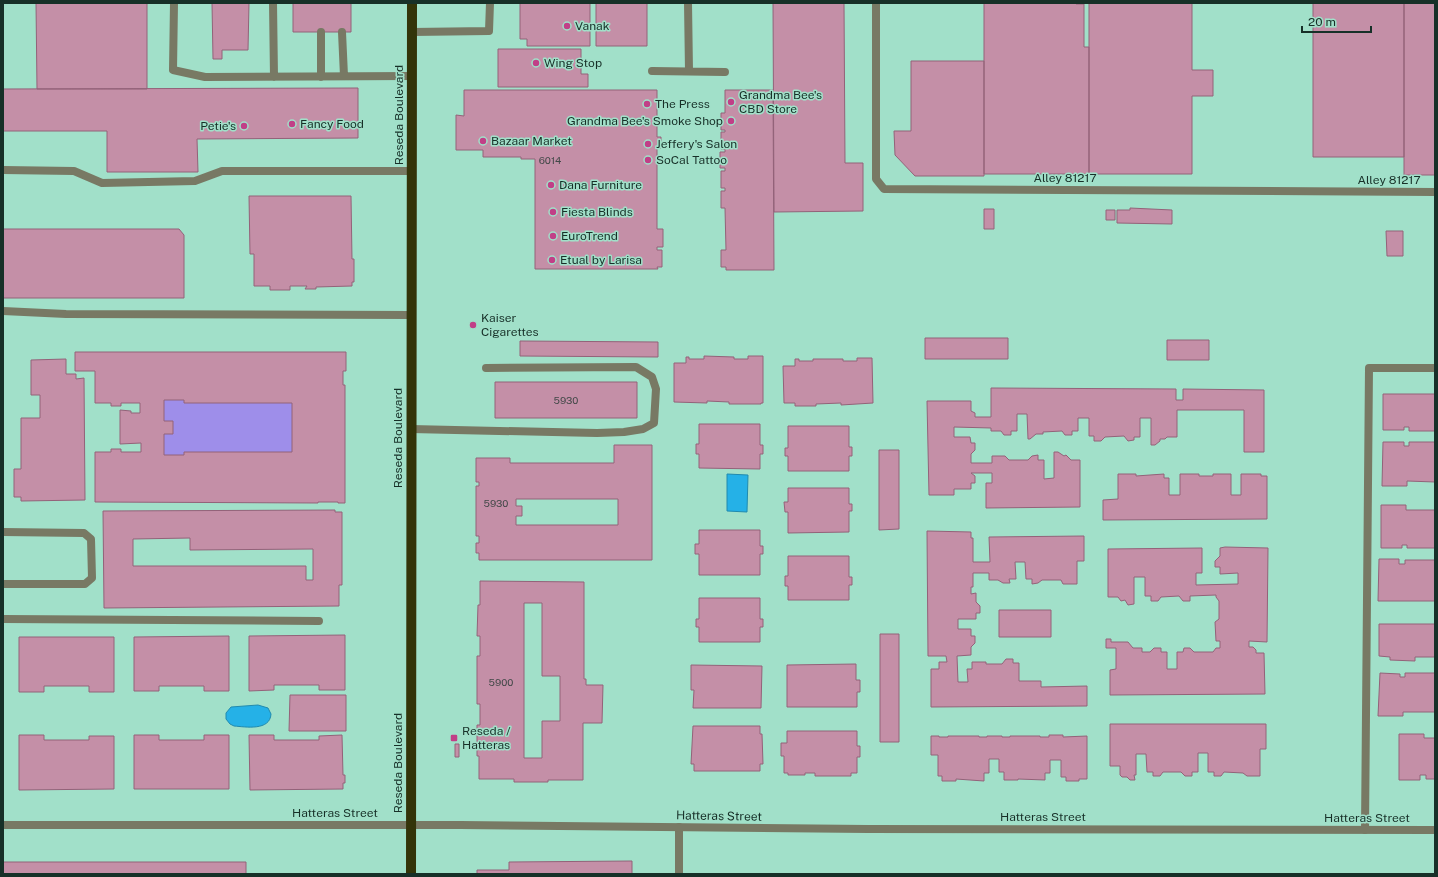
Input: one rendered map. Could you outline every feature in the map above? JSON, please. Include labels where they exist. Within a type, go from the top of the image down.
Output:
[{"type":"main road","name":"Reseda Boulevard","points":[[412,3],[412,874]]},
{"type":"street","points":[[174,3],[174,70],[205,77],[412,76]]},
{"type":"street","points":[[273,3],[274,77]]},
{"type":"street","points":[[412,32],[489,31],[490,3]]},
{"type":"street","points":[[688,3],[689,71]]},
{"type":"street","name":"Alley 81217","points":[[876,3],[876,179],[884,189],[1435,192]]},
{"type":"street","points":[[321,32],[321,77]]},
{"type":"street","points":[[342,32],[344,76]]},
{"type":"street","points":[[652,70],[725,72]]},
{"type":"street","points":[[3,170],[74,171],[102,182],[195,181],[222,171],[412,171]]},
{"type":"street","points":[[3,312],[74,314],[411,315]]},
{"type":"street","points":[[411,429],[597,433],[624,432],[643,429],[654,423],[656,389],[652,377],[636,367],[486,368]]},
{"type":"street","points":[[1365,830],[1369,368],[1435,368]]},
{"type":"street","points":[[3,532],[84,533],[91,539],[92,578],[86,584],[3,584]]},
{"type":"street","points":[[3,619],[319,621]]},
{"type":"street","name":"Hatteras Street","points":[[3,825],[411,825],[1435,830]]},
{"type":"street","points":[[679,827],[679,874]]},
{"type":"shaded area","points":[[164,400],[184,400],[185,403],[292,403],[292,452],[185,452],[184,455],[164,455],[164,434],[173,434],[173,422],[164,421]]},
{"type":"water","points":[[727,474],[748,475],[747,512],[727,511]]},
{"type":"water","points":[[258,705],[268,708],[271,714],[270,719],[262,726],[234,726],[226,719],[226,713],[231,707]]},
{"type":"building","points":[[36,3],[147,3],[147,89],[37,89]]},
{"type":"building","points":[[212,3],[249,3],[248,50],[222,50],[222,59],[213,59]]},
{"type":"building","points":[[293,3],[351,3],[351,32],[293,32]]},
{"type":"building","points":[[520,3],[590,3],[590,46],[527,46],[527,39],[520,39]]},
{"type":"building","points":[[596,3],[647,3],[647,46],[596,46]]},
{"type":"building","points":[[773,3],[844,3],[845,163],[863,163],[863,211],[774,212]]},
{"type":"building","points":[[984,3],[1084,4],[1084,47],[1089,47],[1089,174],[984,174]]},
{"type":"building","points":[[1089,3],[1192,3],[1192,70],[1213,70],[1213,96],[1192,96],[1192,174],[1089,174]]},
{"type":"building","points":[[1313,3],[1404,3],[1404,157],[1313,157]]},
{"type":"building","points":[[1404,3],[1435,3],[1435,175],[1404,175]]},
{"type":"building","points":[[498,49],[581,49],[581,74],[588,74],[588,87],[498,87]]},
{"type":"building","points":[[911,61],[984,61],[984,176],[915,176],[895,155],[894,131],[911,131]]},
{"type":"building","points":[[358,88],[358,138],[197,139],[198,172],[107,172],[107,131],[3,131],[3,89]]},
{"type":"building","points":[[464,90],[657,90],[657,137],[661,137],[661,148],[657,148],[657,229],[663,229],[663,247],[657,247],[657,250],[662,250],[662,267],[657,267],[658,269],[535,269],[535,159],[521,159],[521,157],[483,157],[483,150],[456,150],[456,115],[464,116]]},
{"type":"building","points":[[725,90],[773,90],[774,270],[726,270],[726,267],[721,267],[721,250],[726,250],[725,208],[721,208],[721,191],[725,191],[725,188],[721,188],[721,171],[725,171],[725,168],[720,168],[720,152],[725,152],[725,149],[721,149],[721,132],[725,132],[725,130],[721,130],[721,113],[725,113]]},
{"type":"building","points":[[249,196],[351,196],[352,259],[354,259],[354,282],[352,282],[352,286],[316,287],[316,289],[305,289],[307,286],[290,286],[290,290],[270,290],[270,286],[254,286],[254,254],[250,254]]},
{"type":"building","points":[[1130,208],[1172,210],[1172,224],[1117,223],[1117,210],[1130,210]]},
{"type":"building","points":[[984,209],[994,209],[994,229],[984,229]]},
{"type":"building","points":[[1106,210],[1115,210],[1115,220],[1106,220]]},
{"type":"building","points":[[3,229],[179,229],[184,235],[184,298],[3,298]]},
{"type":"building","points":[[1386,231],[1403,231],[1403,256],[1387,256]]},
{"type":"building","points":[[925,338],[1008,338],[1008,359],[925,359]]},
{"type":"building","points":[[1167,340],[1209,340],[1209,360],[1167,360]]},
{"type":"building","points":[[520,341],[658,342],[658,357],[520,356]]},
{"type":"building","points":[[75,352],[346,352],[346,371],[343,371],[343,385],[345,385],[345,503],[95,502],[95,452],[111,452],[111,449],[121,449],[121,452],[141,452],[141,443],[120,444],[120,410],[131,411],[131,413],[140,413],[140,403],[121,403],[121,406],[111,406],[111,403],[95,403],[95,371],[75,371]],"holes":[[[164,400],[184,400],[184,403],[292,403],[292,452],[184,452],[184,455],[164,455],[164,434],[173,434],[173,421],[164,421]]]},
{"type":"building","points":[[704,356],[748,359],[748,356],[763,356],[763,403],[729,404],[729,402],[707,401],[707,403],[674,402],[674,363],[686,363],[686,357],[689,357],[689,359],[704,359]]},
{"type":"building","points":[[857,358],[872,358],[873,403],[841,405],[841,403],[816,404],[816,406],[795,406],[795,403],[784,403],[783,366],[795,366],[795,359],[799,359],[799,361],[813,361],[813,359],[843,359],[843,361],[857,361]]},
{"type":"building","points":[[66,359],[66,374],[76,374],[76,379],[84,378],[85,500],[21,501],[21,497],[14,497],[14,469],[21,469],[21,418],[40,418],[40,395],[31,395],[31,360]]},
{"type":"building","points":[[495,382],[637,382],[637,418],[495,418]]},
{"type":"building","points":[[991,388],[1176,389],[1176,400],[1183,400],[1183,389],[1264,390],[1264,452],[1244,452],[1244,410],[1177,410],[1177,437],[1160,439],[1160,441],[1155,445],[1151,445],[1151,418],[1140,418],[1140,437],[1134,437],[1134,440],[1128,441],[1124,436],[1105,437],[1101,441],[1094,441],[1094,436],[1089,436],[1089,418],[1078,418],[1078,431],[1072,431],[1072,435],[1065,435],[1062,431],[1043,432],[1043,434],[1036,434],[1028,439],[1027,414],[1017,414],[1017,431],[1011,431],[1011,435],[1004,435],[1001,431],[991,431],[991,428],[954,427],[954,437],[970,437],[971,443],[975,443],[975,450],[971,454],[971,463],[992,463],[992,456],[1005,456],[1009,460],[1028,460],[1032,456],[1038,455],[1038,460],[1044,460],[1044,479],[1054,478],[1054,452],[1058,452],[1064,456],[1066,455],[1071,460],[1080,460],[1080,507],[986,508],[986,483],[992,483],[992,473],[971,473],[975,476],[975,483],[971,483],[971,489],[954,489],[954,495],[929,495],[927,401],[971,401],[971,411],[975,413],[975,417],[991,417]]},
{"type":"building","points":[[1383,394],[1435,394],[1435,431],[1409,431],[1409,427],[1404,427],[1404,430],[1383,430]]},
{"type":"building","points":[[699,424],[760,424],[760,445],[763,445],[763,454],[760,454],[760,469],[699,468],[699,454],[696,454],[696,444],[699,444]]},
{"type":"building","points":[[788,426],[849,426],[849,447],[852,447],[852,456],[849,456],[849,471],[788,471],[788,456],[785,456],[785,448],[788,448]]},
{"type":"building","points":[[1383,442],[1404,442],[1404,446],[1409,446],[1409,442],[1435,442],[1435,482],[1407,481],[1407,486],[1382,486]]},
{"type":"building","points":[[614,445],[652,445],[652,560],[479,560],[479,553],[476,553],[476,543],[479,543],[479,536],[476,536],[476,486],[479,486],[479,482],[476,482],[476,458],[510,458],[510,463],[614,463]],"holes":[[[516,499],[618,499],[618,525],[516,525],[516,516],[522,516],[522,506],[516,506]]]},
{"type":"building","points":[[879,450],[899,450],[899,529],[879,530]]},
{"type":"building","points":[[1118,474],[1136,474],[1136,476],[1164,474],[1164,478],[1169,478],[1169,495],[1180,495],[1180,474],[1213,476],[1213,474],[1231,474],[1231,495],[1241,495],[1241,474],[1261,474],[1261,476],[1267,476],[1267,519],[1103,520],[1103,500],[1118,499]]},
{"type":"building","points":[[788,488],[849,488],[849,504],[852,504],[852,511],[849,511],[849,532],[788,533],[788,512],[785,512],[784,502],[788,502]]},
{"type":"building","points":[[1381,505],[1406,505],[1406,510],[1435,510],[1435,548],[1407,548],[1407,545],[1402,545],[1402,548],[1381,548]]},
{"type":"building","points":[[335,510],[335,512],[342,512],[342,585],[339,585],[339,606],[104,608],[103,511]],"holes":[[[190,538],[190,550],[313,549],[313,580],[306,580],[306,566],[133,566],[133,539]]]},
{"type":"building","points":[[699,530],[760,530],[760,546],[763,546],[763,554],[760,554],[760,575],[699,575],[699,554],[695,554],[695,544],[699,544]]},
{"type":"building","points":[[927,531],[971,532],[971,538],[973,538],[973,562],[990,562],[989,537],[1084,536],[1084,561],[1077,561],[1077,584],[1063,584],[1061,580],[1042,580],[1038,583],[1032,584],[1032,579],[1026,579],[1025,562],[1015,562],[1016,579],[1009,579],[1010,583],[1003,583],[998,580],[989,580],[989,573],[973,573],[973,587],[971,587],[971,594],[976,593],[976,602],[980,606],[980,613],[976,613],[976,619],[958,619],[958,629],[971,629],[971,636],[975,636],[975,643],[971,647],[971,655],[957,656],[958,682],[968,682],[967,669],[972,669],[972,662],[1002,664],[1006,659],[1013,659],[1013,663],[1019,663],[1019,681],[1041,681],[1041,687],[1087,686],[1087,706],[931,707],[931,669],[939,669],[939,662],[947,662],[946,656],[928,656]]},
{"type":"building","points":[[1202,548],[1202,573],[1196,573],[1196,585],[1238,584],[1238,573],[1220,574],[1220,567],[1215,567],[1215,561],[1220,556],[1220,548],[1268,548],[1267,642],[1249,641],[1249,647],[1253,647],[1256,650],[1256,653],[1264,653],[1265,694],[1110,695],[1110,670],[1116,669],[1116,648],[1106,648],[1106,639],[1111,639],[1111,642],[1128,642],[1133,648],[1142,648],[1142,652],[1150,652],[1154,648],[1161,648],[1161,652],[1167,652],[1167,669],[1177,669],[1177,652],[1183,652],[1184,648],[1190,648],[1194,652],[1213,652],[1216,648],[1220,648],[1220,641],[1216,641],[1215,622],[1219,619],[1219,601],[1216,595],[1190,596],[1190,601],[1183,601],[1179,596],[1161,597],[1158,601],[1151,601],[1151,596],[1145,596],[1145,577],[1134,577],[1134,604],[1128,605],[1125,600],[1121,601],[1118,597],[1108,597],[1108,549]]},
{"type":"building","points":[[788,556],[849,556],[849,577],[852,577],[852,585],[849,585],[849,600],[788,600],[788,586],[785,586],[785,576],[788,576]]},
{"type":"building","points":[[1379,559],[1399,559],[1399,564],[1405,564],[1405,560],[1435,560],[1435,601],[1378,601]]},
{"type":"building","points":[[480,581],[584,582],[584,679],[586,679],[586,685],[603,685],[602,723],[583,723],[583,780],[514,782],[514,779],[479,779],[477,725],[480,725],[480,704],[477,704],[477,656],[480,656],[480,636],[477,636],[478,605],[480,605]],"holes":[[[524,603],[542,603],[542,676],[560,676],[560,721],[542,721],[542,758],[524,758]]]},
{"type":"building","points":[[699,598],[760,598],[760,619],[763,619],[763,627],[760,627],[760,642],[699,642],[699,627],[696,627],[696,619],[699,619]]},
{"type":"building","points":[[999,610],[1051,610],[1051,637],[999,637]]},
{"type":"building","points":[[1379,624],[1435,624],[1435,657],[1415,657],[1415,661],[1390,660],[1390,657],[1379,656]]},
{"type":"building","points":[[880,634],[899,634],[899,742],[880,742]]},
{"type":"building","points":[[345,635],[345,690],[319,690],[319,685],[274,685],[274,690],[249,691],[249,636]]},
{"type":"building","points":[[229,636],[229,691],[204,691],[204,686],[159,686],[159,691],[134,691],[134,637]]},
{"type":"building","points":[[19,637],[114,637],[114,692],[89,692],[89,686],[44,686],[44,692],[19,692]]},
{"type":"building","points":[[856,664],[856,680],[860,680],[860,692],[857,692],[857,707],[787,707],[787,665]]},
{"type":"building","points":[[691,665],[762,666],[761,708],[693,708],[694,690],[691,690]]},
{"type":"building","points":[[1380,673],[1400,674],[1400,677],[1405,677],[1405,673],[1435,673],[1435,712],[1403,712],[1403,716],[1378,716]]},
{"type":"building","points":[[290,695],[346,695],[346,731],[289,731]]},
{"type":"building","points":[[1110,724],[1266,724],[1266,749],[1260,749],[1260,776],[1247,776],[1243,773],[1224,772],[1221,776],[1214,776],[1214,772],[1208,772],[1208,753],[1198,753],[1198,772],[1192,772],[1192,776],[1185,776],[1181,772],[1163,772],[1160,776],[1153,776],[1153,772],[1147,772],[1146,754],[1136,754],[1135,780],[1130,780],[1127,777],[1122,777],[1120,775],[1120,766],[1110,766]]},
{"type":"building","points":[[693,726],[760,726],[760,734],[762,734],[763,764],[760,764],[760,771],[694,771],[694,764],[691,764]]},
{"type":"building","points":[[787,731],[857,731],[857,746],[860,746],[860,757],[857,757],[857,773],[851,773],[851,776],[815,776],[815,773],[805,773],[805,775],[788,775],[788,773],[784,773],[784,756],[781,756],[781,743],[787,743]]},
{"type":"building","points":[[1399,734],[1424,734],[1424,738],[1435,738],[1435,779],[1426,779],[1426,775],[1420,775],[1420,780],[1399,780]]},
{"type":"building","points":[[19,735],[44,735],[44,740],[89,740],[89,736],[114,736],[114,789],[19,790]]},
{"type":"building","points":[[134,735],[159,735],[159,740],[204,740],[204,735],[229,735],[229,789],[134,789]]},
{"type":"building","points":[[249,735],[274,735],[274,740],[319,740],[319,736],[342,735],[343,775],[345,775],[343,789],[250,790]]},
{"type":"building","points":[[1049,735],[1063,735],[1063,737],[1087,736],[1087,779],[1079,779],[1079,781],[1066,781],[1066,777],[1061,777],[1061,760],[1050,760],[1050,773],[1045,773],[1045,780],[1004,780],[1004,772],[999,772],[999,759],[989,759],[989,773],[984,773],[984,781],[956,779],[956,781],[942,781],[942,776],[938,776],[938,755],[931,755],[931,736],[1049,737]]},
{"type":"building","points":[[455,744],[459,744],[459,757],[455,757]]},
{"type":"building","points":[[632,861],[632,874],[477,874],[477,870],[509,870],[509,862]]},
{"type":"building","points":[[3,862],[246,862],[246,874],[3,874]]},
{"type":"place","name":"Vanak","points":[[567,26]]},
{"type":"place","name":"Wing Stop","points":[[536,63]]},
{"type":"place","name":"Grandma Bee's CBD Store","points":[[731,102]]},
{"type":"place","name":"The Press","points":[[647,104]]},
{"type":"place","name":"Grandma Bee's Smoke Shop","points":[[731,121]]},
{"type":"place","name":"Fancy Food","points":[[292,124]]},
{"type":"place","name":"Petie's","points":[[244,126]]},
{"type":"place","name":"Bazaar Market","points":[[483,141]]},
{"type":"place","name":"Jeffery's Salon","points":[[648,144]]},
{"type":"place","name":"SoCal Tattoo","points":[[648,160]]},
{"type":"place","name":"Dana Furniture","points":[[551,185]]},
{"type":"place","name":"Fiesta Blinds","points":[[553,212]]},
{"type":"place","name":"EuroTrend","points":[[553,236]]},
{"type":"place","name":"Etual by Larisa","points":[[552,260]]},
{"type":"place","name":"Kaiser Cigarettes","points":[[473,325]]},
{"type":"place","name":"Reseda / Hatteras","points":[[454,738]]}]
